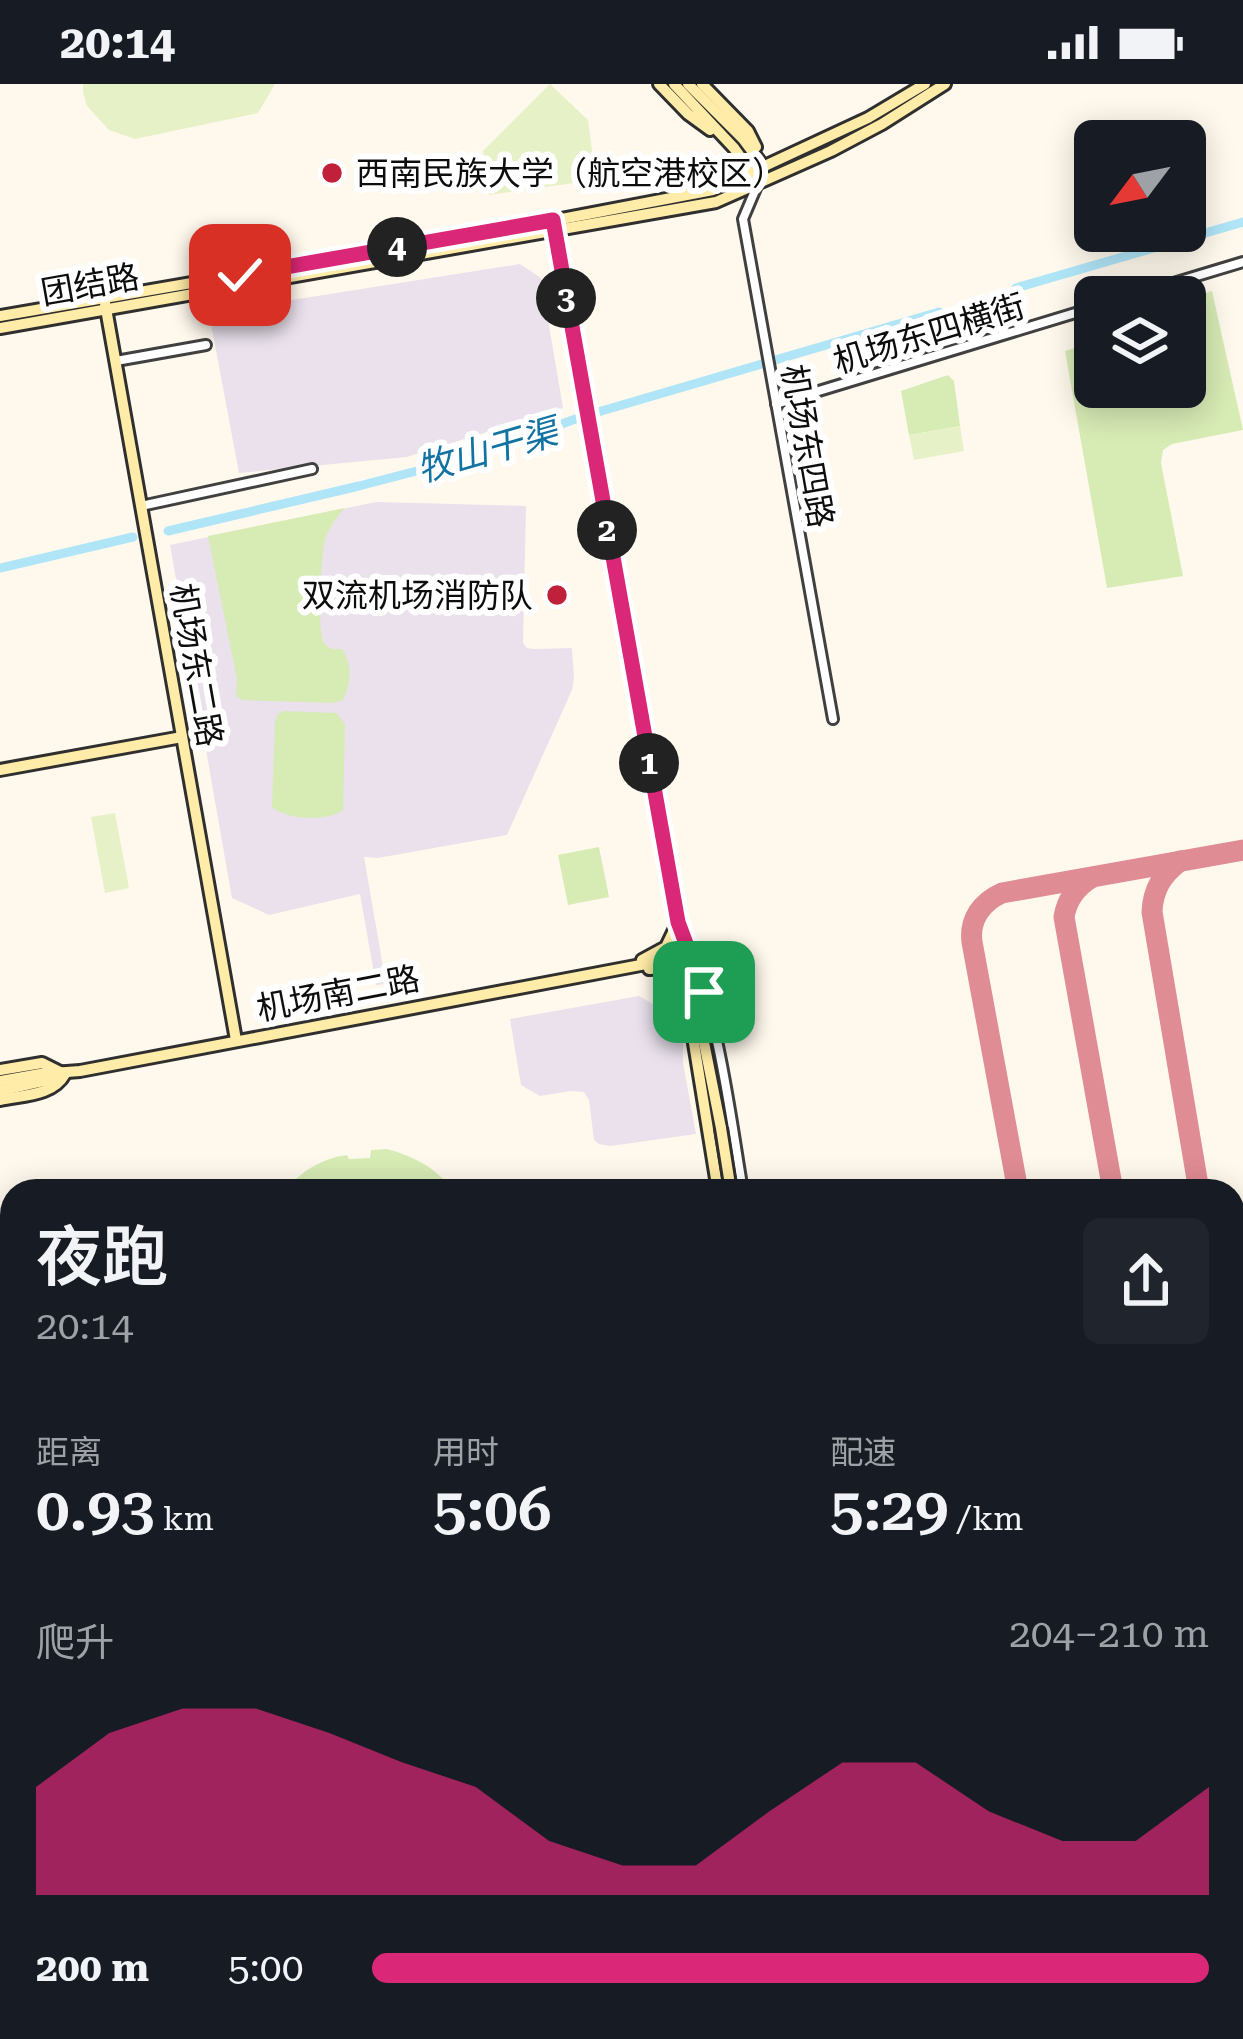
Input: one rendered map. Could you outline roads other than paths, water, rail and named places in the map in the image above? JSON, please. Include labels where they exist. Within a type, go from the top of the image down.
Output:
[{"type":"main road","points":[[659,84],[688,114],[734,148]]},
{"type":"main road","points":[[674,84],[758,175]]},
{"type":"main road","points":[[688,84],[742,139],[758,175]]},
{"type":"main road","points":[[702,84],[748,131],[758,175]]},
{"type":"main road","points":[[0,316],[105,304],[716,202],[925,84]]},
{"type":"main road","points":[[758,175],[831,151],[945,84]]},
{"type":"main road","points":[[554,226],[678,922],[665,947],[622,967]]},
{"type":"main road","name":"团结路","points":[[0,328],[105,304]]},
{"type":"main road","name":"机场东二路","points":[[105,304],[236,1040]]},
{"type":"main road","points":[[0,770],[182,737]]},
{"type":"main road","points":[[622,967],[667,960],[683,967],[693,987],[710,1060],[730,1179]]},
{"type":"main road","points":[[622,967],[667,969],[681,982],[716,1179]]},
{"type":"main road","name":"机场南二路","points":[[65,1074],[622,967]]},
{"type":"main road","points":[[708,1009],[710,1060]]},
{"type":"main road","points":[[0,1070],[43,1063],[65,1074]]},
{"type":"main road","points":[[0,1081],[65,1074]]},
{"type":"main road","points":[[0,1095],[49,1090],[65,1074]]},
{"type":"main road","points":[[0,1095],[41,1079]]},
{"type":"street","name":"机场东四路","points":[[758,175],[742,218],[833,719]]},
{"type":"street","points":[[1197,276],[1243,262]]},
{"type":"street","name":"机场东四横街","points":[[776,404],[1074,313]]},
{"type":"street","points":[[116,361],[206,345]]},
{"type":"street","points":[[141,506],[312,470]]},
{"type":"street","points":[[678,922],[717,1040],[741,1179]]},
{"type":"waterway","name":"牧山干渠","points":[[1016,288],[1243,222]]},
{"type":"waterway","name":"牧山干渠","points":[[168,531],[474,456],[581,417],[939,312]]},
{"type":"waterway","name":"牧山干渠","points":[[0,568],[133,537]]},
{"type":"place","name":"西南民族大学（航空港校区）","points":[[332,173]]},
{"type":"place","name":"双流机场消防队","points":[[557,595]]}]
